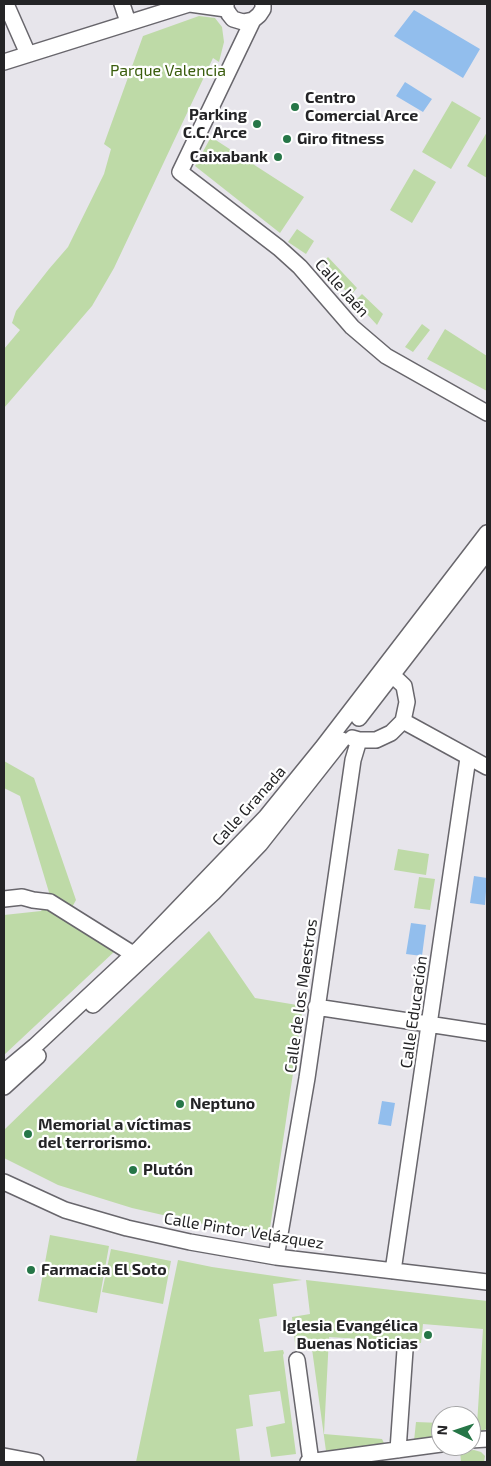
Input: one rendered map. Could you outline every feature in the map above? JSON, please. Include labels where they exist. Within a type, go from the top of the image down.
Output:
[{"type":"street","points":[[6,4],[28,54]]},
{"type":"street","points":[[122,4],[128,22]]},
{"type":"street","points":[[4,62],[190,4],[229,10],[243,22],[254,20]]},
{"type":"street","points":[[233,61],[254,20],[263,9],[263,4]]},
{"type":"street","points":[[229,10],[236,37],[233,61]]},
{"type":"street","name":"Calle Jaén","points":[[233,61],[180,172],[279,248],[300,267],[352,327],[386,356],[487,413]]},
{"type":"street","name":"Calle Granada","points":[[4,1088],[213,893],[260,844],[352,738],[389,671],[487,533]]},
{"type":"street","name":"Calle Granada","points":[[4,1072],[35,1046],[133,954],[266,817],[487,552]]},
{"type":"street","points":[[352,738],[376,740],[391,733],[403,722],[407,702],[404,686],[389,671]]},
{"type":"street","points":[[403,722],[487,767]]},
{"type":"street","name":"Calle de los Maestros","points":[[276,1257],[307,1078],[353,760],[352,738]]},
{"type":"street","name":"Calle Educación","points":[[393,1271],[468,758]]},
{"type":"street","points":[[4,899],[22,896],[33,900],[50,902],[133,954]]},
{"type":"street","points":[[316,1008],[487,1033]]},
{"type":"street","name":"Calle Pintor Velázquez","points":[[4,1182],[65,1210],[127,1228],[190,1242],[276,1257],[487,1282]]},
{"type":"street","points":[[398,1450],[405,1350]]},
{"type":"street","points":[[297,1360],[309,1462],[365,1458],[398,1450],[431,1445]]},
{"type":"street","points":[[11,1459],[36,1462]]},
{"type":"green space","name":"Parque Valencia","points":[[199,16],[215,18],[222,27],[224,42],[219,62],[213,58],[114,268],[92,306],[4,408],[4,349],[20,330],[12,323],[16,311],[68,247],[104,174],[111,149],[104,144],[143,36]]},
{"type":"green space","points":[[452,101],[481,118],[451,169],[422,152]]},
{"type":"green space","points":[[487,132],[487,178],[467,166]]},
{"type":"green space","points":[[211,137],[304,197],[280,233],[195,166]]},
{"type":"green space","points":[[414,169],[436,182],[412,223],[390,210]]},
{"type":"green space","points":[[297,229],[314,241],[306,254],[288,242]]},
{"type":"green space","points":[[328,257],[357,288],[350,296],[322,263]]},
{"type":"green space","points":[[362,294],[383,314],[377,325],[355,301]]},
{"type":"green space","points":[[422,324],[430,330],[413,352],[405,347]]},
{"type":"green space","points":[[445,329],[487,356],[487,391],[427,359]]},
{"type":"green space","points":[[4,761],[34,778],[76,900],[70,911],[115,951],[4,1055],[4,915],[41,911],[51,899],[20,796],[4,788]]},
{"type":"green space","points":[[398,849],[429,854],[426,875],[394,870]]},
{"type":"green space","points":[[419,877],[435,879],[430,910],[414,908]]},
{"type":"green space","points":[[209,931],[255,998],[303,1006],[269,1235],[198,1223],[132,1208],[58,1185],[4,1158],[4,1130]]},
{"type":"green space","points":[[50,1235],[109,1246],[97,1313],[38,1301]]},
{"type":"green space","points":[[111,1249],[171,1261],[163,1304],[102,1292]]},
{"type":"green space","points":[[178,1260],[302,1280],[273,1284],[277,1316],[259,1319],[264,1352],[283,1350],[284,1353],[296,1454],[271,1457],[266,1427],[285,1423],[280,1391],[249,1395],[253,1426],[236,1429],[240,1461],[136,1462]]},
{"type":"green space","points":[[306,1280],[487,1301],[487,1429],[481,1431],[481,1406],[478,1406],[483,1329],[423,1324],[421,1343],[329,1337],[324,1434],[382,1439],[385,1445],[326,1451],[312,1349],[296,1351],[292,1317],[310,1314]]},
{"type":"green space","points":[[416,1422],[431,1423],[431,1439],[414,1441]]},
{"type":"green space","points":[[481,1452],[485,1456],[484,1462],[461,1462],[460,1456],[481,1456]]},
{"type":"water","points":[[414,10],[480,49],[463,78],[394,36]]},
{"type":"water","points":[[405,82],[432,99],[423,112],[396,96]]},
{"type":"water","points":[[474,876],[487,878],[485,905],[470,903]]},
{"type":"water","points":[[411,923],[426,925],[422,956],[406,954]]},
{"type":"water","points":[[382,1101],[395,1103],[391,1126],[378,1124]]},
{"type":"place","name":"Centro Comercial Arce","points":[[295,107]]},
{"type":"place","name":"Parking C.C. Arce","points":[[257,124]]},
{"type":"place","name":"Giro fitness","points":[[287,139]]},
{"type":"place","name":"Caixabank","points":[[278,157]]},
{"type":"place","name":"Neptuno","points":[[180,1104]]},
{"type":"place","name":"Memorial a víctimas del terrorismo.","points":[[28,1134]]},
{"type":"place","name":"Plutón","points":[[133,1170]]},
{"type":"place","name":"Farmacia El Soto","points":[[31,1270]]},
{"type":"place","name":"Iglesia Evangélica Buenas Noticias","points":[[428,1335]]}]
